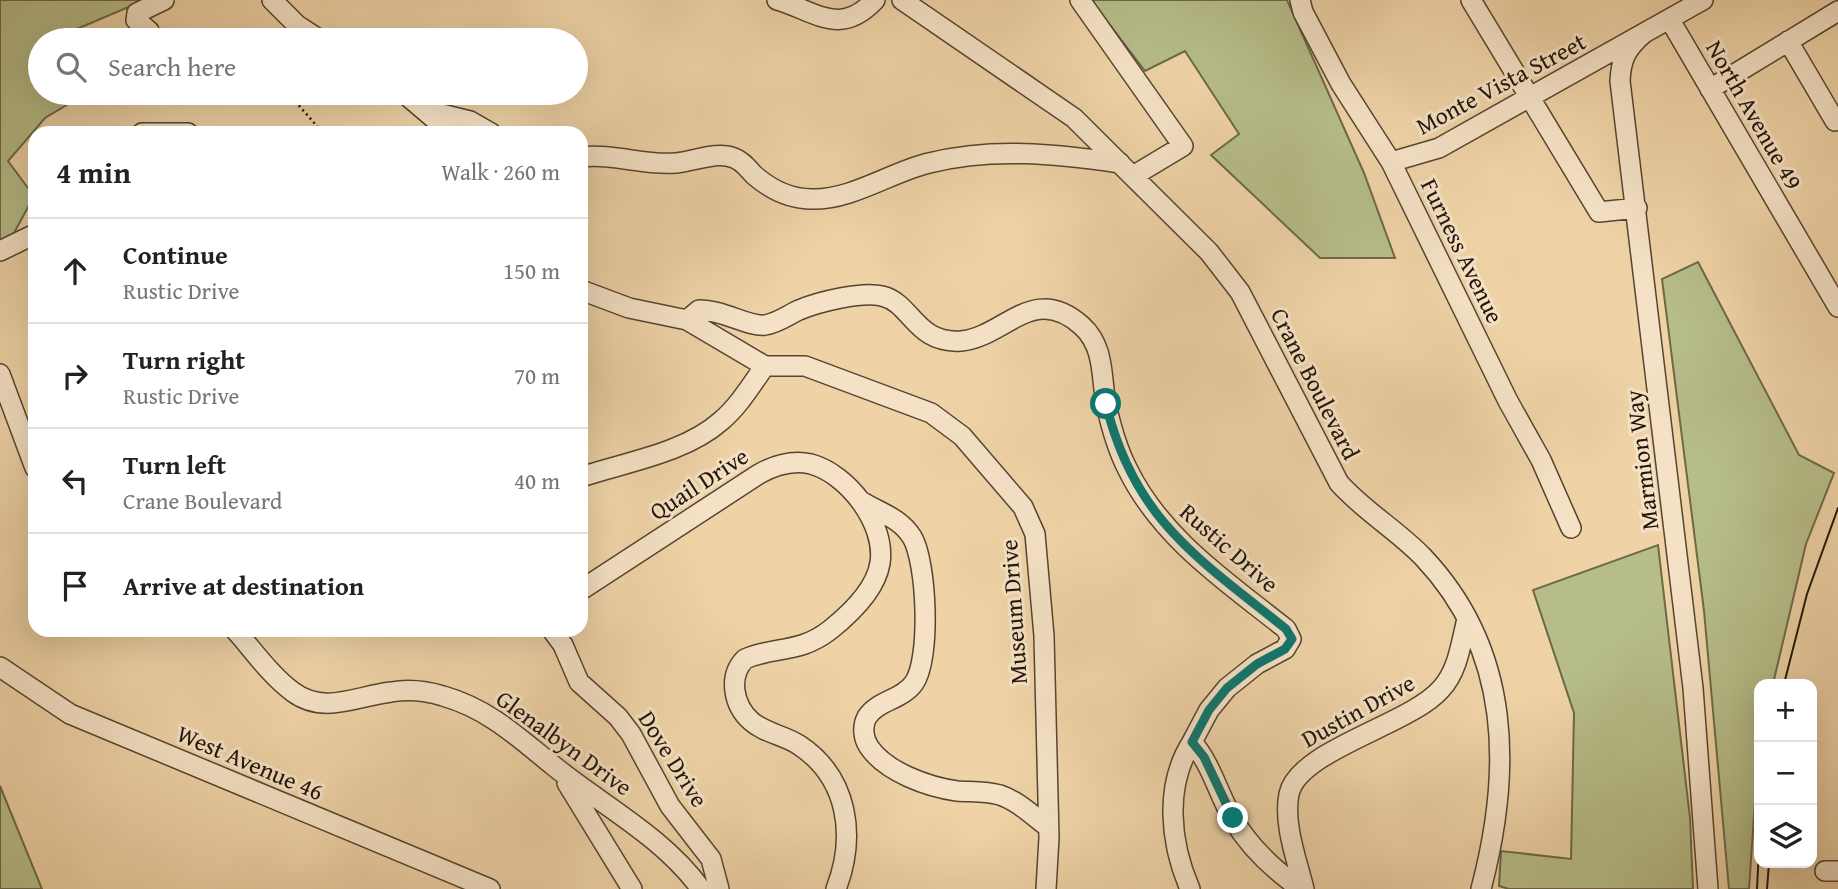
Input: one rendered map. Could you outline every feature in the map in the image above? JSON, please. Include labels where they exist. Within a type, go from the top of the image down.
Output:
[{"type":"street","points":[[143,28],[136,20],[137,13],[164,0]]},
{"type":"street","points":[[272,0],[302,28]]},
{"type":"street","points":[[777,0],[823,18],[844,20],[864,12],[875,0]]},
{"type":"street","name":"Crane Boulevard","points":[[902,0],[1074,118],[1209,252],[1240,292],[1339,483],[1424,558],[1444,580],[1467,619],[1492,680],[1501,748],[1496,820],[1481,889]]},
{"type":"street","points":[[588,156],[608,155],[677,163],[721,155],[733,157],[776,191],[810,199],[840,195],[892,174],[961,156],[1026,152],[1126,169],[1183,146],[1080,0]]},
{"type":"street","name":"Furness Avenue","points":[[1300,0],[1303,12],[1341,84],[1391,162],[1508,401],[1541,460],[1571,527]]},
{"type":"street","name":"Monte Vista Street","points":[[1391,162],[1439,148],[1703,0]]},
{"type":"street","points":[[1479,3],[1599,212],[1637,208]]},
{"type":"street","points":[[1710,89],[1838,11]]},
{"type":"street","name":"North Avenue 49","points":[[1670,20],[1838,307]]},
{"type":"street","name":"Marmion Way","points":[[1643,34],[1628,47],[1621,61],[1620,81],[1693,688],[1708,889]]},
{"type":"street","points":[[1788,41],[1835,121]]},
{"type":"street","points":[[421,105],[444,126]]},
{"type":"street","points":[[429,111],[470,121],[479,126]]},
{"type":"street","points":[[0,251],[28,236]]},
{"type":"street","points":[[588,293],[629,309],[687,320],[765,366],[733,409],[708,431],[680,445],[588,475]]},
{"type":"street","name":"Rustic Drive","points":[[687,320],[699,310],[714,310],[751,324],[766,325],[816,304],[879,295],[893,301],[913,323],[930,335],[956,341],[980,337],[1013,316],[1033,310],[1057,312],[1078,323],[1090,335],[1098,350],[1114,435],[1127,468],[1147,503],[1172,535],[1286,629],[1292,639],[1285,649],[1257,664],[1227,688],[1209,710],[1192,742]]},
{"type":"street","name":"Museum Drive","points":[[765,366],[805,366],[931,413],[962,436],[1031,520],[1035,534],[1044,636],[1048,827],[1046,889]]},
{"type":"street","points":[[0,374],[28,449]]},
{"type":"street","name":"Quail Drive","points":[[588,584],[770,468],[795,463],[809,464],[835,476],[872,519],[881,548],[880,564],[867,593],[841,621],[816,639],[783,652],[745,659],[733,677],[734,688],[748,720],[801,746],[828,774],[838,791],[848,830],[844,869],[836,889]]},
{"type":"street","points":[[853,496],[900,523],[919,552],[923,569],[920,669],[905,693],[874,710],[867,717],[864,725],[866,744],[891,766],[911,778],[945,788],[1001,795],[1048,827]]},
{"type":"street","name":"Dustin Drive","points":[[1303,889],[1288,807],[1295,779],[1315,762],[1433,698],[1451,674],[1467,619]]},
{"type":"street","name":"Glenalbyn Drive","points":[[241,637],[286,686],[309,700],[340,704],[393,691],[441,695],[495,719],[671,853],[701,889]]},
{"type":"street","name":"Dove Drive","points":[[557,637],[579,682],[618,718],[631,734],[670,806],[711,859],[719,889]]},
{"type":"street","name":"West Avenue 46","points":[[0,667],[70,714],[490,889]]},
{"type":"street","points":[[1190,889],[1176,846],[1174,797],[1180,765],[1192,742],[1204,757],[1233,818],[1246,838],[1273,868],[1303,889]]},
{"type":"street","points":[[553,765],[577,796],[632,889]]},
{"type":"path","points":[[298,105],[317,126]]},
{"type":"green space","points":[[0,0],[145,0],[79,28],[28,28],[28,105],[67,105],[45,118],[38,126],[28,126],[28,138],[8,161],[28,188],[28,207],[14,233],[0,242]]},
{"type":"green space","points":[[1091,0],[1287,0],[1364,173],[1395,258],[1320,258],[1211,155],[1239,134],[1185,51],[1145,71]]},
{"type":"green space","points":[[1698,262],[1799,455],[1834,473],[1806,544],[1774,679],[1754,679],[1754,816],[1749,889],[1729,889],[1704,611],[1662,279]]},
{"type":"green space","points":[[1658,545],[1690,818],[1693,889],[1509,889],[1499,886],[1501,851],[1571,859],[1574,713],[1533,590]]},
{"type":"green space","points":[[0,786],[42,889],[0,889]]},
{"type":"tram line","points":[[1785,679],[1807,594],[1838,508]]},
{"type":"tram line","points":[[1757,889],[1758,868]]},
{"type":"tram line","points":[[1767,889],[1769,868]]},
{"type":"route","points":[[1106,404],[1127,468],[1155,514],[1172,535],[1286,629],[1292,639],[1285,649],[1257,664],[1227,688],[1209,710],[1200,732],[1192,742],[1204,757],[1233,818]]}]
